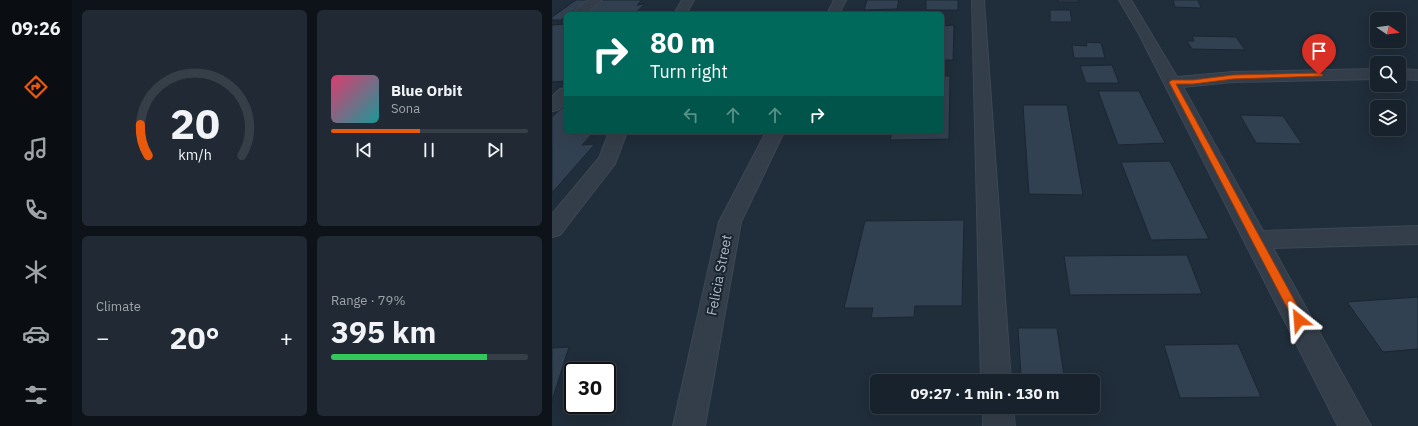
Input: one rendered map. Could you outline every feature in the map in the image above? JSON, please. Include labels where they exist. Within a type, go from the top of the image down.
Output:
[{"type":"street","points":[[580,12],[596,0]]},
{"type":"street","points":[[681,12],[688,0]]},
{"type":"street","points":[[834,12],[840,0]]},
{"type":"street","points":[[978,0],[996,374]]},
{"type":"street","points":[[1125,0],[1146,34],[1172,82],[1355,426]]},
{"type":"street","points":[[1172,82],[1193,82],[1233,77],[1370,74]]},
{"type":"street","points":[[1406,74],[1418,75]]},
{"type":"street","points":[[552,91],[564,92]]},
{"type":"street","points":[[552,106],[564,94]]},
{"type":"street","points":[[552,229],[608,160],[617,134]]},
{"type":"street","name":"Felicia Street","points":[[689,426],[730,222],[774,134]]},
{"type":"street","points":[[1256,240],[1418,235]]},
{"type":"street","points":[[998,414],[999,426]]},
{"type":"building","points":[[576,0],[588,0],[572,12],[564,12],[564,18],[561,20],[552,20],[552,17]]},
{"type":"building","points":[[603,0],[642,0],[637,5],[645,4],[636,12],[588,12]]},
{"type":"building","points":[[867,0],[899,0],[897,9],[864,10]]},
{"type":"building","points":[[926,0],[958,0],[958,10],[926,10]]},
{"type":"building","points":[[1058,0],[1078,0],[1079,2],[1058,2]]},
{"type":"building","points":[[1173,0],[1198,0],[1201,8],[1175,7]]},
{"type":"building","points":[[1050,10],[1070,10],[1072,22],[1050,22]]},
{"type":"building","points":[[564,24],[564,81],[552,82],[552,25]]},
{"type":"building","points":[[954,25],[953,60],[944,60],[944,26]]},
{"type":"building","points":[[1192,36],[1236,37],[1245,50],[1192,49],[1187,41],[1194,41]]},
{"type":"building","points":[[1086,42],[1101,43],[1105,58],[1074,58],[1072,45],[1087,46]]},
{"type":"building","points":[[1112,65],[1119,83],[1086,83],[1080,66]]},
{"type":"building","points":[[944,76],[950,76],[949,139],[890,140],[892,134],[944,134]]},
{"type":"building","points":[[1098,91],[1139,91],[1165,143],[1118,145]]},
{"type":"building","points":[[1023,105],[1067,105],[1083,195],[1029,194]]},
{"type":"building","points":[[564,106],[564,134],[592,134],[582,145],[595,144],[552,193],[552,117]]},
{"type":"building","points":[[1240,115],[1283,116],[1302,144],[1256,143]]},
{"type":"building","points":[[1170,161],[1209,239],[1151,240],[1121,162]]},
{"type":"building","points":[[964,220],[962,306],[915,306],[914,317],[871,318],[873,308],[844,308],[865,221]]},
{"type":"building","points":[[1187,255],[1202,294],[1070,295],[1064,256]]},
{"type":"building","points":[[1418,297],[1418,349],[1383,352],[1347,302]]},
{"type":"building","points":[[1018,328],[1057,328],[1064,374],[1021,374]]},
{"type":"building","points":[[1238,344],[1261,397],[1180,398],[1164,345]]},
{"type":"building","points":[[569,347],[552,401],[552,348]]},
{"type":"route","points":[[1299,320],[1172,82],[1193,82],[1233,77],[1319,75]]}]
